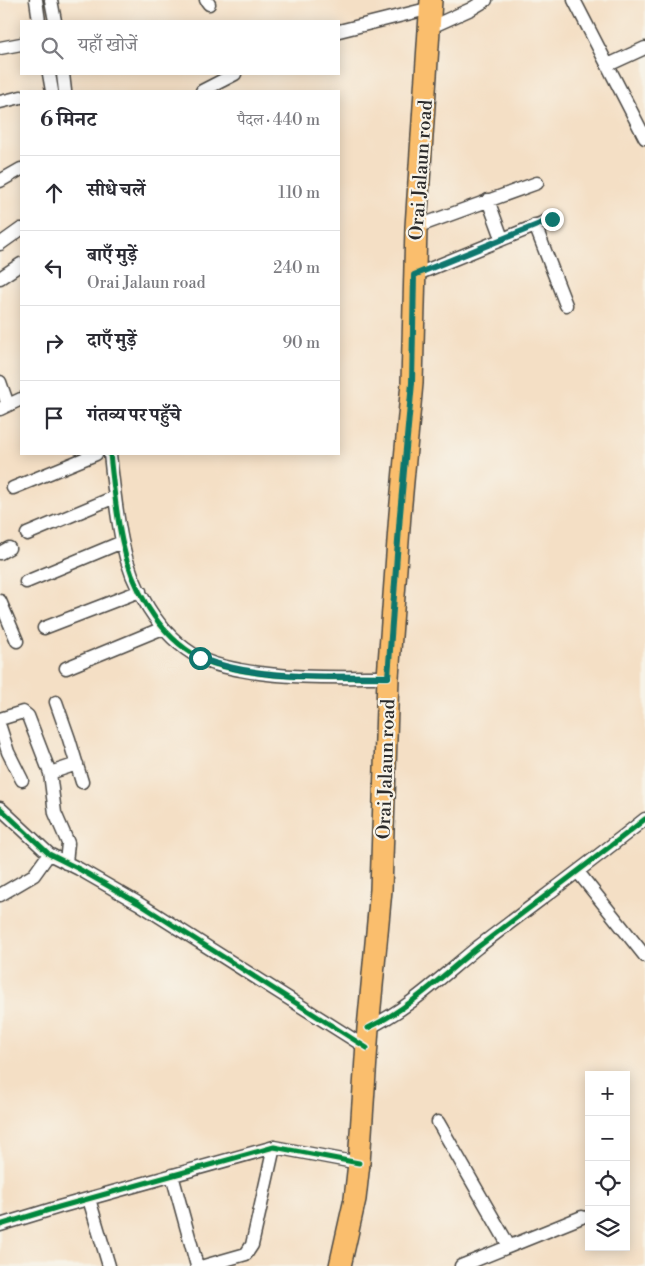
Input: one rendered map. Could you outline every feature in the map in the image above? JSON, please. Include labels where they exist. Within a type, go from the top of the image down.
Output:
[{"type":"main road","name":"Orai Jalaun road","points":[[340,1266],[355,1198],[359,1163],[381,890],[388,677],[412,383],[416,227],[431,12]]},
{"type":"street","points":[[36,0],[39,20]]},
{"type":"street","points":[[51,0],[54,20]]},
{"type":"street","points":[[340,31],[431,12],[471,9],[486,0]]},
{"type":"street","points":[[574,0],[645,138]]},
{"type":"street","points":[[0,48],[20,44]]},
{"type":"street","points":[[608,65],[645,48]]},
{"type":"street","points":[[49,75],[54,90]]},
{"type":"street","points":[[54,90],[62,75]]},
{"type":"street","points":[[204,90],[233,75]]},
{"type":"street","points":[[0,102],[20,97]]},
{"type":"street","points":[[0,181],[20,170]]},
{"type":"street","points":[[416,227],[537,183]]},
{"type":"street","points":[[488,200],[502,238]]},
{"type":"street","points":[[414,275],[552,219]]},
{"type":"street","points":[[535,226],[566,305]]},
{"type":"street","points":[[0,244],[20,230]]},
{"type":"street","points":[[0,278],[20,265]]},
{"type":"street","points":[[0,382],[14,403]]},
{"type":"street","points":[[13,488],[94,455]]},
{"type":"street","points":[[110,455],[122,542],[144,600],[164,628],[181,646],[200,658],[220,666],[250,672],[293,676],[388,677]]},
{"type":"street","points":[[27,534],[115,497]]},
{"type":"street","points":[[26,582],[122,542]]},
{"type":"street","points":[[44,628],[140,590]]},
{"type":"street","points":[[0,601],[17,641]]},
{"type":"street","points":[[66,668],[164,628]]},
{"type":"street","points":[[56,702],[82,782]]},
{"type":"street","points":[[0,719],[26,713],[50,773],[55,813],[68,843],[66,863]]},
{"type":"street","points":[[0,727],[8,752],[22,780]]},
{"type":"street","points":[[50,773],[77,764]]},
{"type":"street","points":[[0,808],[49,854],[138,903],[368,1038],[477,948],[645,819]]},
{"type":"street","points":[[0,895],[34,875],[49,854]]},
{"type":"street","points":[[578,872],[645,956]]},
{"type":"street","points":[[438,1122],[509,1246]]},
{"type":"street","points":[[0,1225],[89,1198],[274,1148],[359,1163]]},
{"type":"street","points":[[204,1266],[246,1254],[250,1251],[274,1148]]},
{"type":"street","points":[[172,1175],[197,1266]]},
{"type":"street","points":[[89,1198],[109,1266]]},
{"type":"street","points":[[461,1266],[582,1217]]},
{"type":"cycle path","points":[[110,455],[120,530],[132,575],[159,623],[185,649],[214,664],[258,673],[314,677],[388,677]]},
{"type":"cycle path","points":[[0,808],[49,854],[138,903],[367,1048]]},
{"type":"cycle path","points":[[368,1028],[412,1001],[478,947],[645,819]]},
{"type":"cycle path","points":[[0,1225],[274,1147],[359,1163]]},
{"type":"route","points":[[200,658],[220,666],[250,672],[293,676],[388,677],[412,383],[414,275],[552,219]]}]
